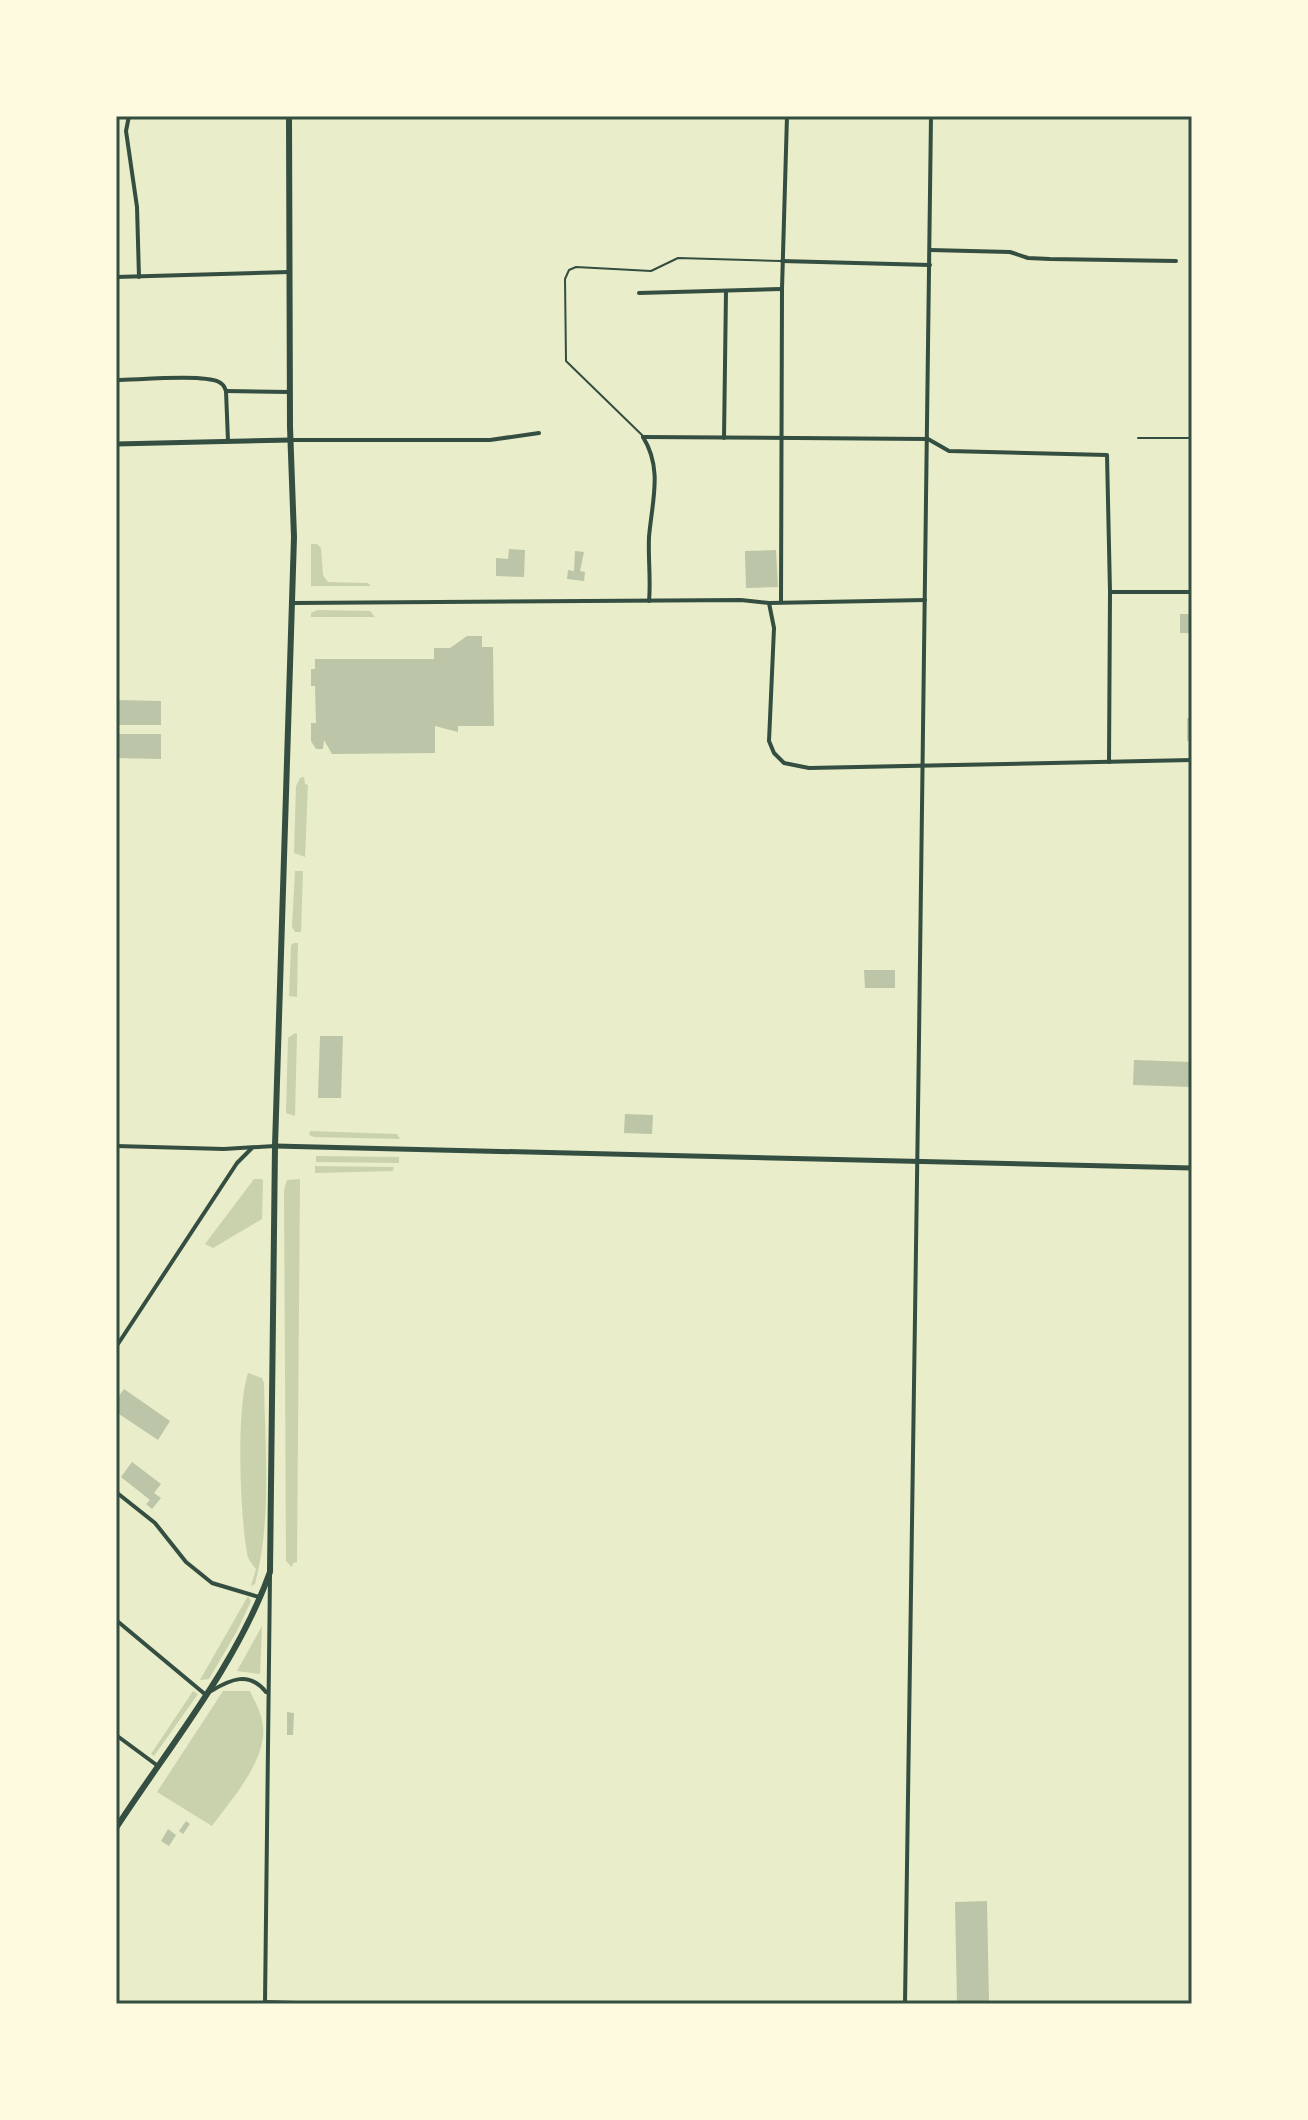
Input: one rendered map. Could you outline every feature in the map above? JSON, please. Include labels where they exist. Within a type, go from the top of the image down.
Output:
[{"type":"highway","points":[[291,116],[289,272],[292,440]]},
{"type":"highway","points":[[116,1828],[239,1642],[270,1572],[275,1146],[294,537],[291,116]]},
{"type":"main road","points":[[116,444],[292,440]]},
{"type":"main road","points":[[275,1146],[1192,1168]]},
{"type":"street","points":[[129,116],[126,131],[137,207],[139,278]]},
{"type":"street","points":[[781,602],[782,261],[787,116]]},
{"type":"street","points":[[905,2004],[925,767],[931,116]]},
{"type":"street","points":[[930,250],[1010,252],[1028,258],[1050,259],[1176,261]]},
{"type":"street","points":[[782,261],[930,265]]},
{"type":"street","points":[[116,277],[289,272]]},
{"type":"street","points":[[639,293],[782,289]]},
{"type":"street","points":[[724,438],[726,291]]},
{"type":"street","points":[[116,380],[174,378],[217,381],[226,391],[228,441]]},
{"type":"street","points":[[226,391],[290,392]]},
{"type":"street","points":[[292,440],[490,440],[539,433]]},
{"type":"street","points":[[649,601],[649,539],[656,473],[653,455],[643,437],[928,439],[949,451],[1107,455],[1109,762]]},
{"type":"street","points":[[1110,592],[1192,592]]},
{"type":"street","points":[[293,603],[925,600]]},
{"type":"street","points":[[769,603],[774,628],[769,735],[771,747],[778,758],[789,765],[809,768],[925,767],[1192,760]]},
{"type":"street","points":[[116,1146],[275,1146]]},
{"type":"street","points":[[116,1347],[237,1163],[252,1148]]},
{"type":"street","points":[[116,1492],[155,1523],[186,1562],[212,1583],[261,1598]]},
{"type":"street","points":[[270,1572],[265,2003],[326,2004]]},
{"type":"street","points":[[116,1620],[206,1695],[227,1681],[241,1678],[256,1682],[267,1694]]},
{"type":"street","points":[[116,1735],[158,1766]]},
{"type":"lane","points":[[643,437],[566,361],[565,279],[569,270],[576,267],[651,271],[678,258],[782,261]]},
{"type":"lane","points":[[1138,438],[1192,438]]},
{"type":"green space","points":[[311,544],[321,548],[323,575],[328,582],[368,583],[371,586],[311,586]]},
{"type":"green space","points":[[317,610],[370,611],[375,617],[311,617],[311,613]]},
{"type":"green space","points":[[304,777],[308,785],[305,857],[294,853],[296,786]]},
{"type":"green space","points":[[295,871],[303,871],[301,932],[295,932],[292,927]]},
{"type":"green space","points":[[298,943],[297,997],[289,996],[291,945]]},
{"type":"green space","points":[[295,1033],[295,1116],[286,1113],[288,1038]]},
{"type":"green space","points":[[310,1131],[397,1134],[400,1139],[314,1137],[309,1135]]},
{"type":"green space","points":[[316,1156],[399,1157],[399,1163],[316,1162]]},
{"type":"green space","points":[[315,1166],[394,1167],[393,1171],[315,1173]]},
{"type":"green space","points":[[254,1179],[263,1181],[262,1219],[213,1248],[205,1244]]},
{"type":"green space","points":[[300,1179],[297,1562],[292,1567],[286,1561],[284,1190],[287,1180]]},
{"type":"green space","points":[[248,1373],[262,1378],[264,1383],[266,1459],[264,1535],[255,1584],[251,1586],[256,1569],[247,1553],[240,1462],[242,1411]]},
{"type":"green space","points":[[248,1596],[251,1601],[237,1631],[209,1679],[200,1680]]},
{"type":"green space","points":[[262,1626],[260,1674],[237,1671]]},
{"type":"green space","points":[[193,1691],[198,1694],[154,1756],[151,1754]]},
{"type":"green space","points":[[223,1691],[250,1691],[261,1716],[263,1734],[261,1748],[248,1777],[212,1826],[157,1792]]},
{"type":"building","points":[[509,549],[525,550],[524,577],[496,576],[496,558],[508,559]]},
{"type":"building","points":[[776,550],[778,587],[746,588],[745,551]]},
{"type":"building","points":[[575,551],[584,552],[580,571],[585,572],[584,581],[567,579],[568,570],[574,571]]},
{"type":"building","points":[[1180,614],[1192,614],[1192,633],[1180,633]]},
{"type":"building","points":[[467,636],[482,636],[482,647],[493,647],[494,726],[458,726],[458,732],[435,726],[435,753],[332,754],[324,740],[323,749],[316,749],[311,741],[311,723],[316,723],[315,686],[311,686],[311,669],[315,669],[315,659],[434,659],[434,648],[450,648]]},
{"type":"building","points":[[116,700],[161,701],[161,725],[116,725]]},
{"type":"building","points":[[1187,718],[1192,718],[1192,741],[1187,741]]},
{"type":"building","points":[[116,734],[161,734],[161,759],[116,758]]},
{"type":"building","points":[[864,970],[895,970],[895,988],[865,988]]},
{"type":"building","points":[[320,1036],[343,1036],[341,1098],[318,1098]]},
{"type":"building","points":[[1134,1060],[1192,1062],[1192,1087],[1133,1085]]},
{"type":"building","points":[[625,1114],[653,1115],[652,1134],[624,1133]]},
{"type":"building","points":[[124,1389],[170,1421],[158,1440],[116,1412],[116,1400]]},
{"type":"building","points":[[132,1462],[161,1484],[154,1493],[161,1498],[152,1509],[146,1504],[150,1500],[121,1477]]},
{"type":"building","points":[[287,1712],[294,1713],[293,1735],[287,1735]]},
{"type":"building","points":[[186,1821],[190,1824],[183,1834],[179,1831]]},
{"type":"building","points":[[168,1829],[176,1835],[169,1846],[161,1841]]},
{"type":"building","points":[[987,1901],[989,2004],[957,2004],[955,1902]]}]
